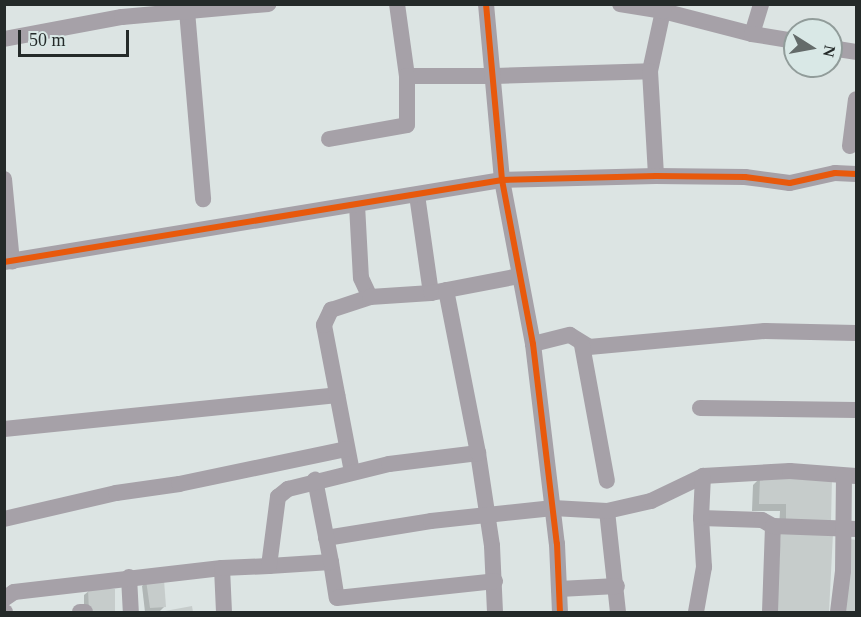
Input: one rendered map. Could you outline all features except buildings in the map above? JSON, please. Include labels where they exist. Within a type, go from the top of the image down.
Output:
[{"type":"street","points":[[4,39],[122,17],[268,4]]},
{"type":"street","points":[[329,139],[407,125],[407,76],[397,4]]},
{"type":"street","points":[[486,4],[495,76],[502,180],[533,344],[553,508],[560,612]]},
{"type":"street","points":[[620,4],[663,11],[752,34],[783,39]]},
{"type":"street","points":[[752,34],[761,4]]},
{"type":"street","points":[[187,11],[203,199]]},
{"type":"street","points":[[656,176],[650,71],[663,11]]},
{"type":"street","points":[[407,76],[495,76],[650,71]]},
{"type":"street","points":[[850,146],[856,99]]},
{"type":"street","points":[[4,179],[8,262],[502,180],[656,176],[745,177],[790,183],[835,173],[856,174]]},
{"type":"street","points":[[417,195],[438,292],[478,453],[495,581],[495,612]]},
{"type":"street","points":[[357,205],[361,278],[370,297]]},
{"type":"street","points":[[352,471],[324,325],[331,310],[370,297],[438,292],[519,276]]},
{"type":"street","points":[[533,344],[570,335],[582,345],[589,347],[765,332],[856,333]]},
{"type":"street","points":[[582,345],[607,481]]},
{"type":"street","points":[[4,429],[337,395]]},
{"type":"street","points":[[700,408],[856,410]]},
{"type":"street","points":[[4,519],[116,493],[179,484],[346,448]]},
{"type":"street","points":[[269,566],[278,497],[288,489],[352,471],[478,453]]},
{"type":"street","points":[[326,538],[553,508],[607,512],[651,501],[703,476],[790,471],[850,476],[849,528],[838,612]]},
{"type":"street","points":[[696,612],[704,567],[701,518],[703,476]]},
{"type":"street","points":[[315,480],[337,598],[495,581]]},
{"type":"street","points":[[607,512],[617,586],[618,612]]},
{"type":"street","points":[[701,518],[762,520],[773,526],[849,528]]},
{"type":"street","points":[[770,612],[773,526]]},
{"type":"street","points":[[4,599],[15,592],[129,578],[222,568],[330,562]]},
{"type":"street","points":[[222,568],[224,612]]},
{"type":"street","points":[[129,578],[131,612]]},
{"type":"street","points":[[559,589],[617,586]]},
{"type":"cycle path","points":[[486,4],[502,180],[533,344],[557,544],[560,612]]},
{"type":"cycle path","points":[[4,262],[502,180],[656,176],[745,177],[790,183],[835,173],[856,174]]}]
